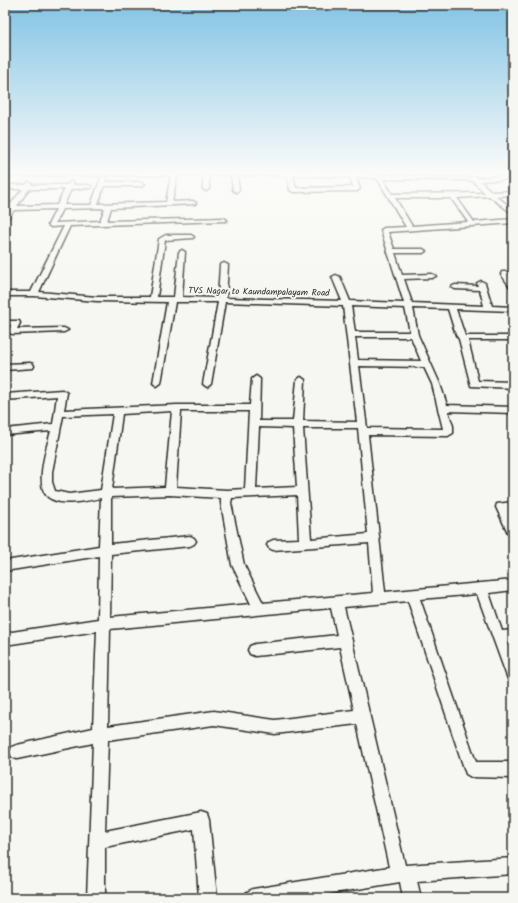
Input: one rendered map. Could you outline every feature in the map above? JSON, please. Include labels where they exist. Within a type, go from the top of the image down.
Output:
[{"type":"street","points":[[56,214],[51,225],[224,220]]},
{"type":"street","points":[[103,223],[106,214]]},
{"type":"street","points":[[402,214],[410,228]]},
{"type":"street","points":[[465,214],[472,224]]},
{"type":"street","points":[[254,424],[298,424],[448,433],[448,426],[436,384],[414,335],[409,306],[384,230],[513,221]]},
{"type":"street","points":[[34,294],[68,224]]},
{"type":"street","points":[[153,299],[162,239],[166,237],[191,237]]},
{"type":"street","points":[[391,251],[424,251]]},
{"type":"street","points":[[157,383],[175,300],[182,252]]},
{"type":"street","points":[[207,384],[222,300],[224,265]]},
{"type":"street","points":[[505,274],[513,285]]},
{"type":"street","points":[[336,276],[347,304],[380,598]]},
{"type":"street","points":[[400,277],[432,276]]},
{"type":"street","points":[[456,287],[481,285],[489,308]]},
{"type":"street","name":"TVS Nagar to Kaundampalayam Road","points":[[5,294],[34,294],[97,299],[222,300],[513,309]]},
{"type":"street","points":[[451,307],[460,335],[463,338],[474,384],[513,385]]},
{"type":"street","points":[[5,323],[16,323],[12,332],[64,330]]},
{"type":"street","points":[[351,334],[414,335]]},
{"type":"street","points":[[463,338],[513,338]]},
{"type":"street","points":[[354,364],[426,364]]},
{"type":"street","points":[[5,367],[30,366]]},
{"type":"street","points":[[250,493],[256,378]]},
{"type":"street","points":[[301,380],[298,424],[304,544]]},
{"type":"street","points":[[5,397],[62,393],[47,477],[47,490],[51,494],[61,498],[106,493],[170,490],[226,494],[302,491]]},
{"type":"street","points":[[59,413],[177,408],[254,408]]},
{"type":"street","points":[[170,490],[177,408]]},
{"type":"street","points":[[443,408],[513,410]]},
{"type":"street","points":[[96,898],[104,624],[106,493],[118,410]]},
{"type":"street","points":[[5,432],[57,427]]},
{"type":"street","points":[[226,494],[226,503],[238,565],[260,609]]},
{"type":"street","points":[[513,506],[501,507],[513,532]]},
{"type":"street","points":[[273,545],[374,538]]},
{"type":"street","points":[[5,566],[105,550],[190,541]]},
{"type":"street","points":[[5,639],[104,624],[513,585]]},
{"type":"street","points":[[481,588],[513,674]]},
{"type":"street","points":[[412,595],[471,770],[513,770]]},
{"type":"street","points":[[336,601],[363,716],[403,873],[412,898]]},
{"type":"street","points":[[498,637],[513,636]]},
{"type":"street","points":[[256,650],[345,640]]},
{"type":"street","points":[[17,752],[101,734],[214,718],[275,727],[363,716]]},
{"type":"street","points":[[97,841],[201,820],[208,898]]},
{"type":"street","points":[[253,898],[403,873],[513,866]]}]
